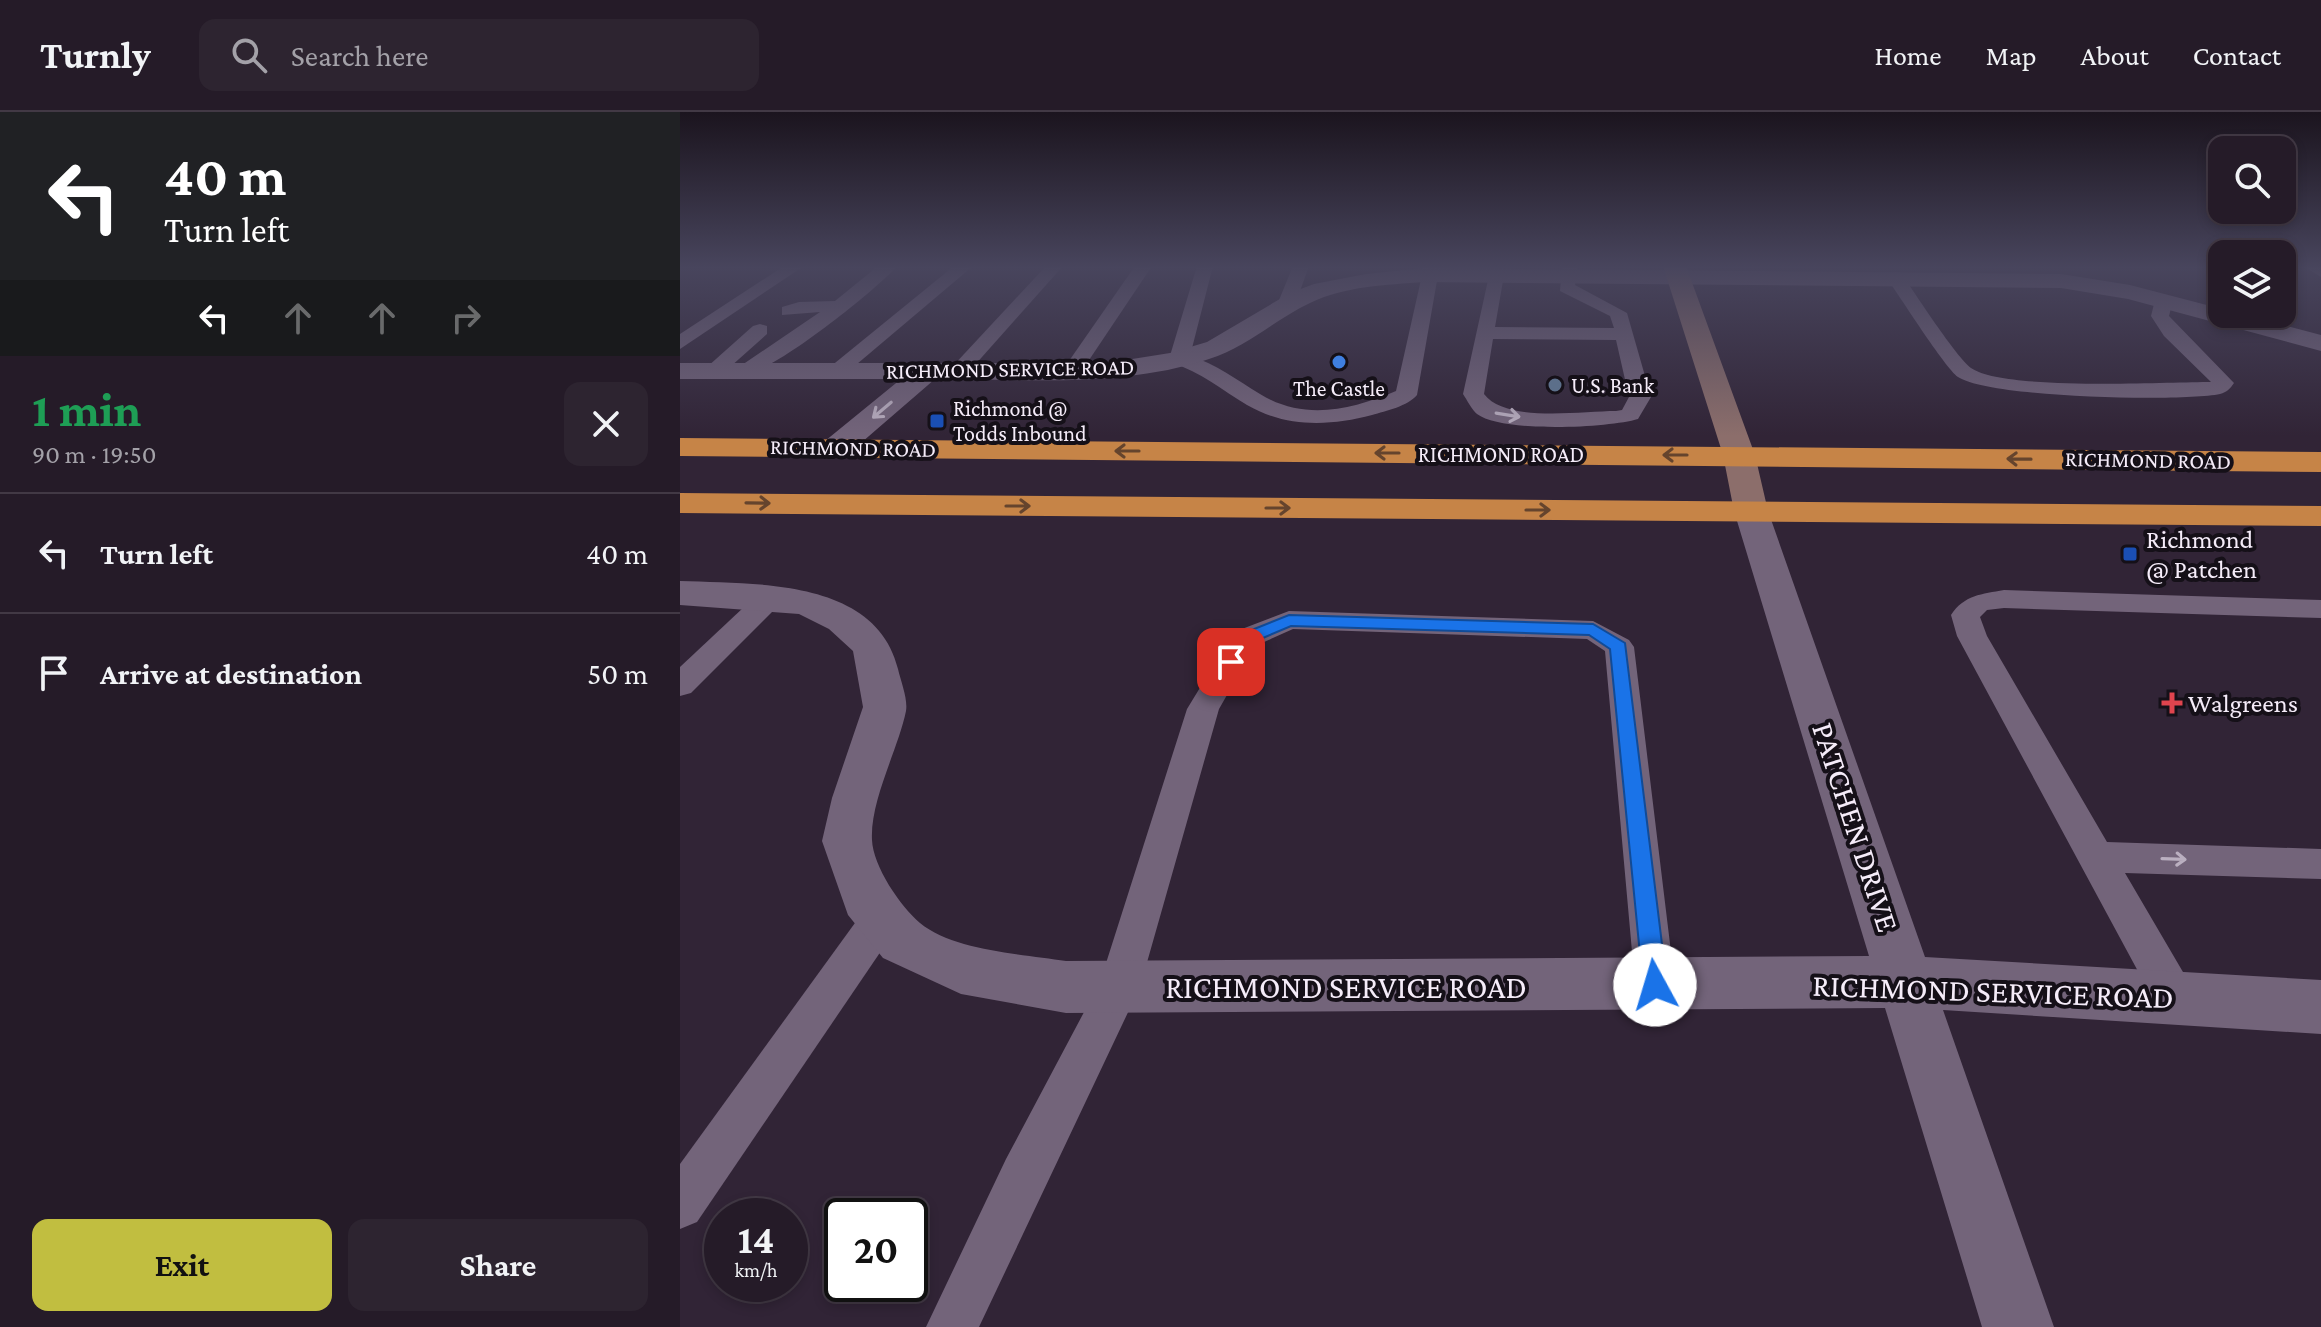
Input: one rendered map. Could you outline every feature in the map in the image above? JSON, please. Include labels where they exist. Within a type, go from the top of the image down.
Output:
[{"type":"highway","name":"RICHMOND ROAD","points":[[680,447],[2321,462]]},
{"type":"highway","points":[[680,503],[2321,516]]},
{"type":"main road","points":[[1693,323],[1739,455],[1751,511]]},
{"type":"street","name":"RICHMOND SERVICE ROAD","points":[[680,371],[1072,371],[1140,368],[1232,341],[1259,323]]},
{"type":"street","name":"RICHMOND SERVICE ROAD","points":[[2247,323],[2321,343]]},
{"type":"street","points":[[836,448],[928,371]]},
{"type":"street","name":"PATCHEN DRIVE","points":[[1751,511],[2018,1327]]},
{"type":"street","name":"RICHMOND SERVICE ROAD","points":[[680,593],[808,603],[843,620],[872,646],[885,707],[856,798],[847,841],[867,899],[902,941],[961,969],[1066,987],[1907,982],[2321,1007]]},
{"type":"lane","points":[[680,343],[711,323]]},
{"type":"lane","points":[[746,371],[818,323]]},
{"type":"lane","points":[[837,371],[896,323]]},
{"type":"lane","points":[[959,371],[1003,323]]},
{"type":"lane","points":[[1072,371],[1105,323]]},
{"type":"lane","points":[[1189,323],[1179,359],[1206,366],[1279,413],[1326,417],[1362,414],[1406,395],[1420,323]]},
{"type":"lane","points":[[1486,323],[1473,394],[1485,410],[1509,418],[1617,418],[1630,414],[1640,397],[1621,323]]},
{"type":"lane","points":[[1928,323],[1964,372],[1981,381],[2018,386],[2218,388],[2224,383],[2165,323]]},
{"type":"lane","points":[[714,371],[760,330]]},
{"type":"lane","points":[[1484,333],[1625,334]]},
{"type":"lane","points":[[680,685],[770,598]]},
{"type":"lane","points":[[2175,998],[1972,636],[1965,615],[1978,603],[2004,599],[2321,609]]},
{"type":"lane","points":[[952,1327],[1023,1176],[1119,987],[1203,709],[1244,639],[1289,620],[1593,630],[1619,647],[1655,985]]},
{"type":"lane","points":[[2096,857],[2321,864]]},
{"type":"lane","points":[[680,1205],[882,917]]},
{"type":"place","name":"The Castle","points":[[1339,362]]},
{"type":"place","name":"U.S. Bank","points":[[1555,385]]},
{"type":"place","name":"Richmond @ Todds Inbound","points":[[937,421]]},
{"type":"place","name":"Richmond @ Patchen","points":[[2130,554]]},
{"type":"place","name":"Walgreens","points":[[2172,703]]},
{"type":"route","points":[[1231,662],[1244,639],[1289,620],[1593,630],[1619,647],[1655,985]]}]
